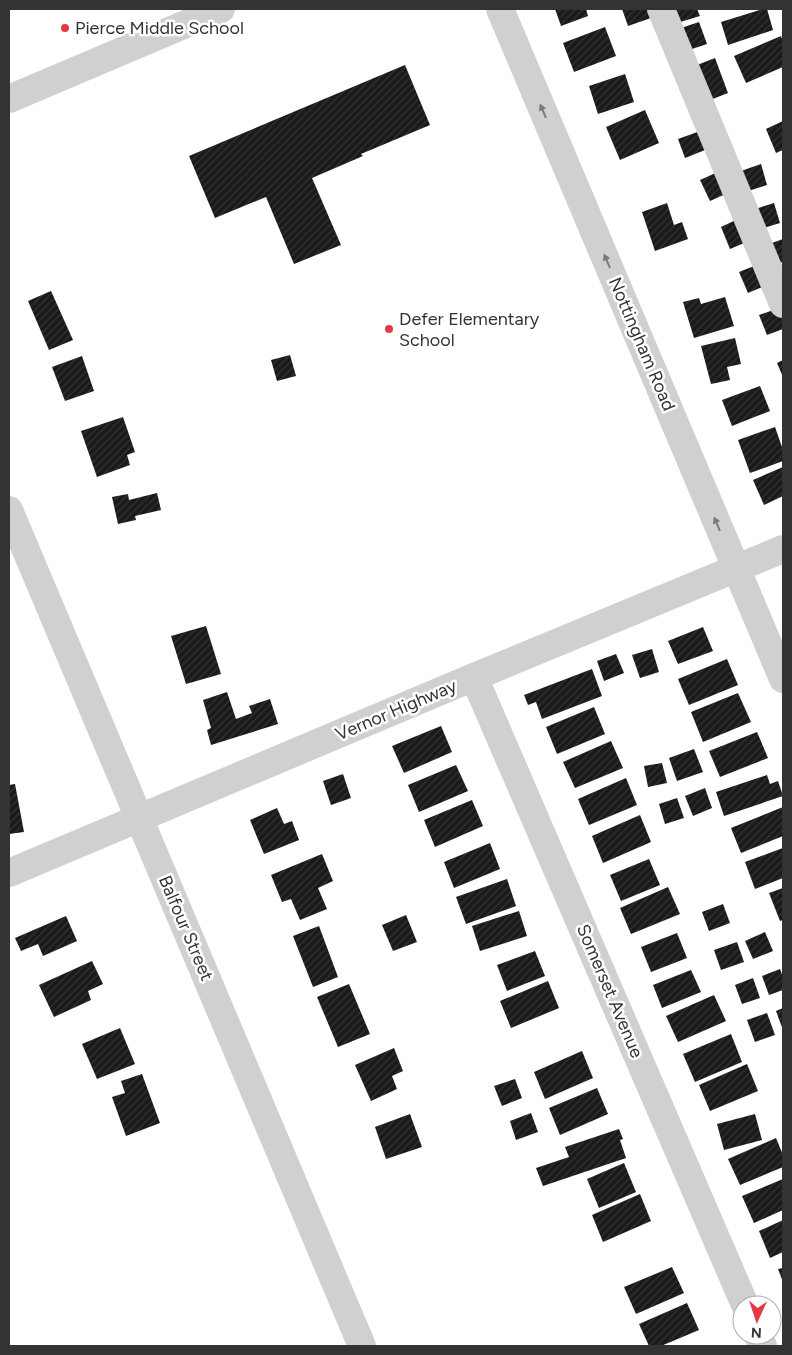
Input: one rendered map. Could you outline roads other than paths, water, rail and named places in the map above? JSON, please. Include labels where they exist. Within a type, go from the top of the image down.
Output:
[{"type":"street","points":[[9,98],[221,9]]},
{"type":"street","name":"Nottingham Road","points":[[500,9],[783,679]]},
{"type":"street","points":[[661,9],[783,304]]},
{"type":"street","name":"Balfour Street","points":[[9,510],[362,1346]]},
{"type":"street","name":"Vernor Highway","points":[[9,873],[783,549]]},
{"type":"street","name":"Somerset Avenue","points":[[474,677],[741,1295]]},
{"type":"place","name":"Pierce Middle School","points":[[65,28]]},
{"type":"place","name":"Defer Elementary School","points":[[389,329]]}]
